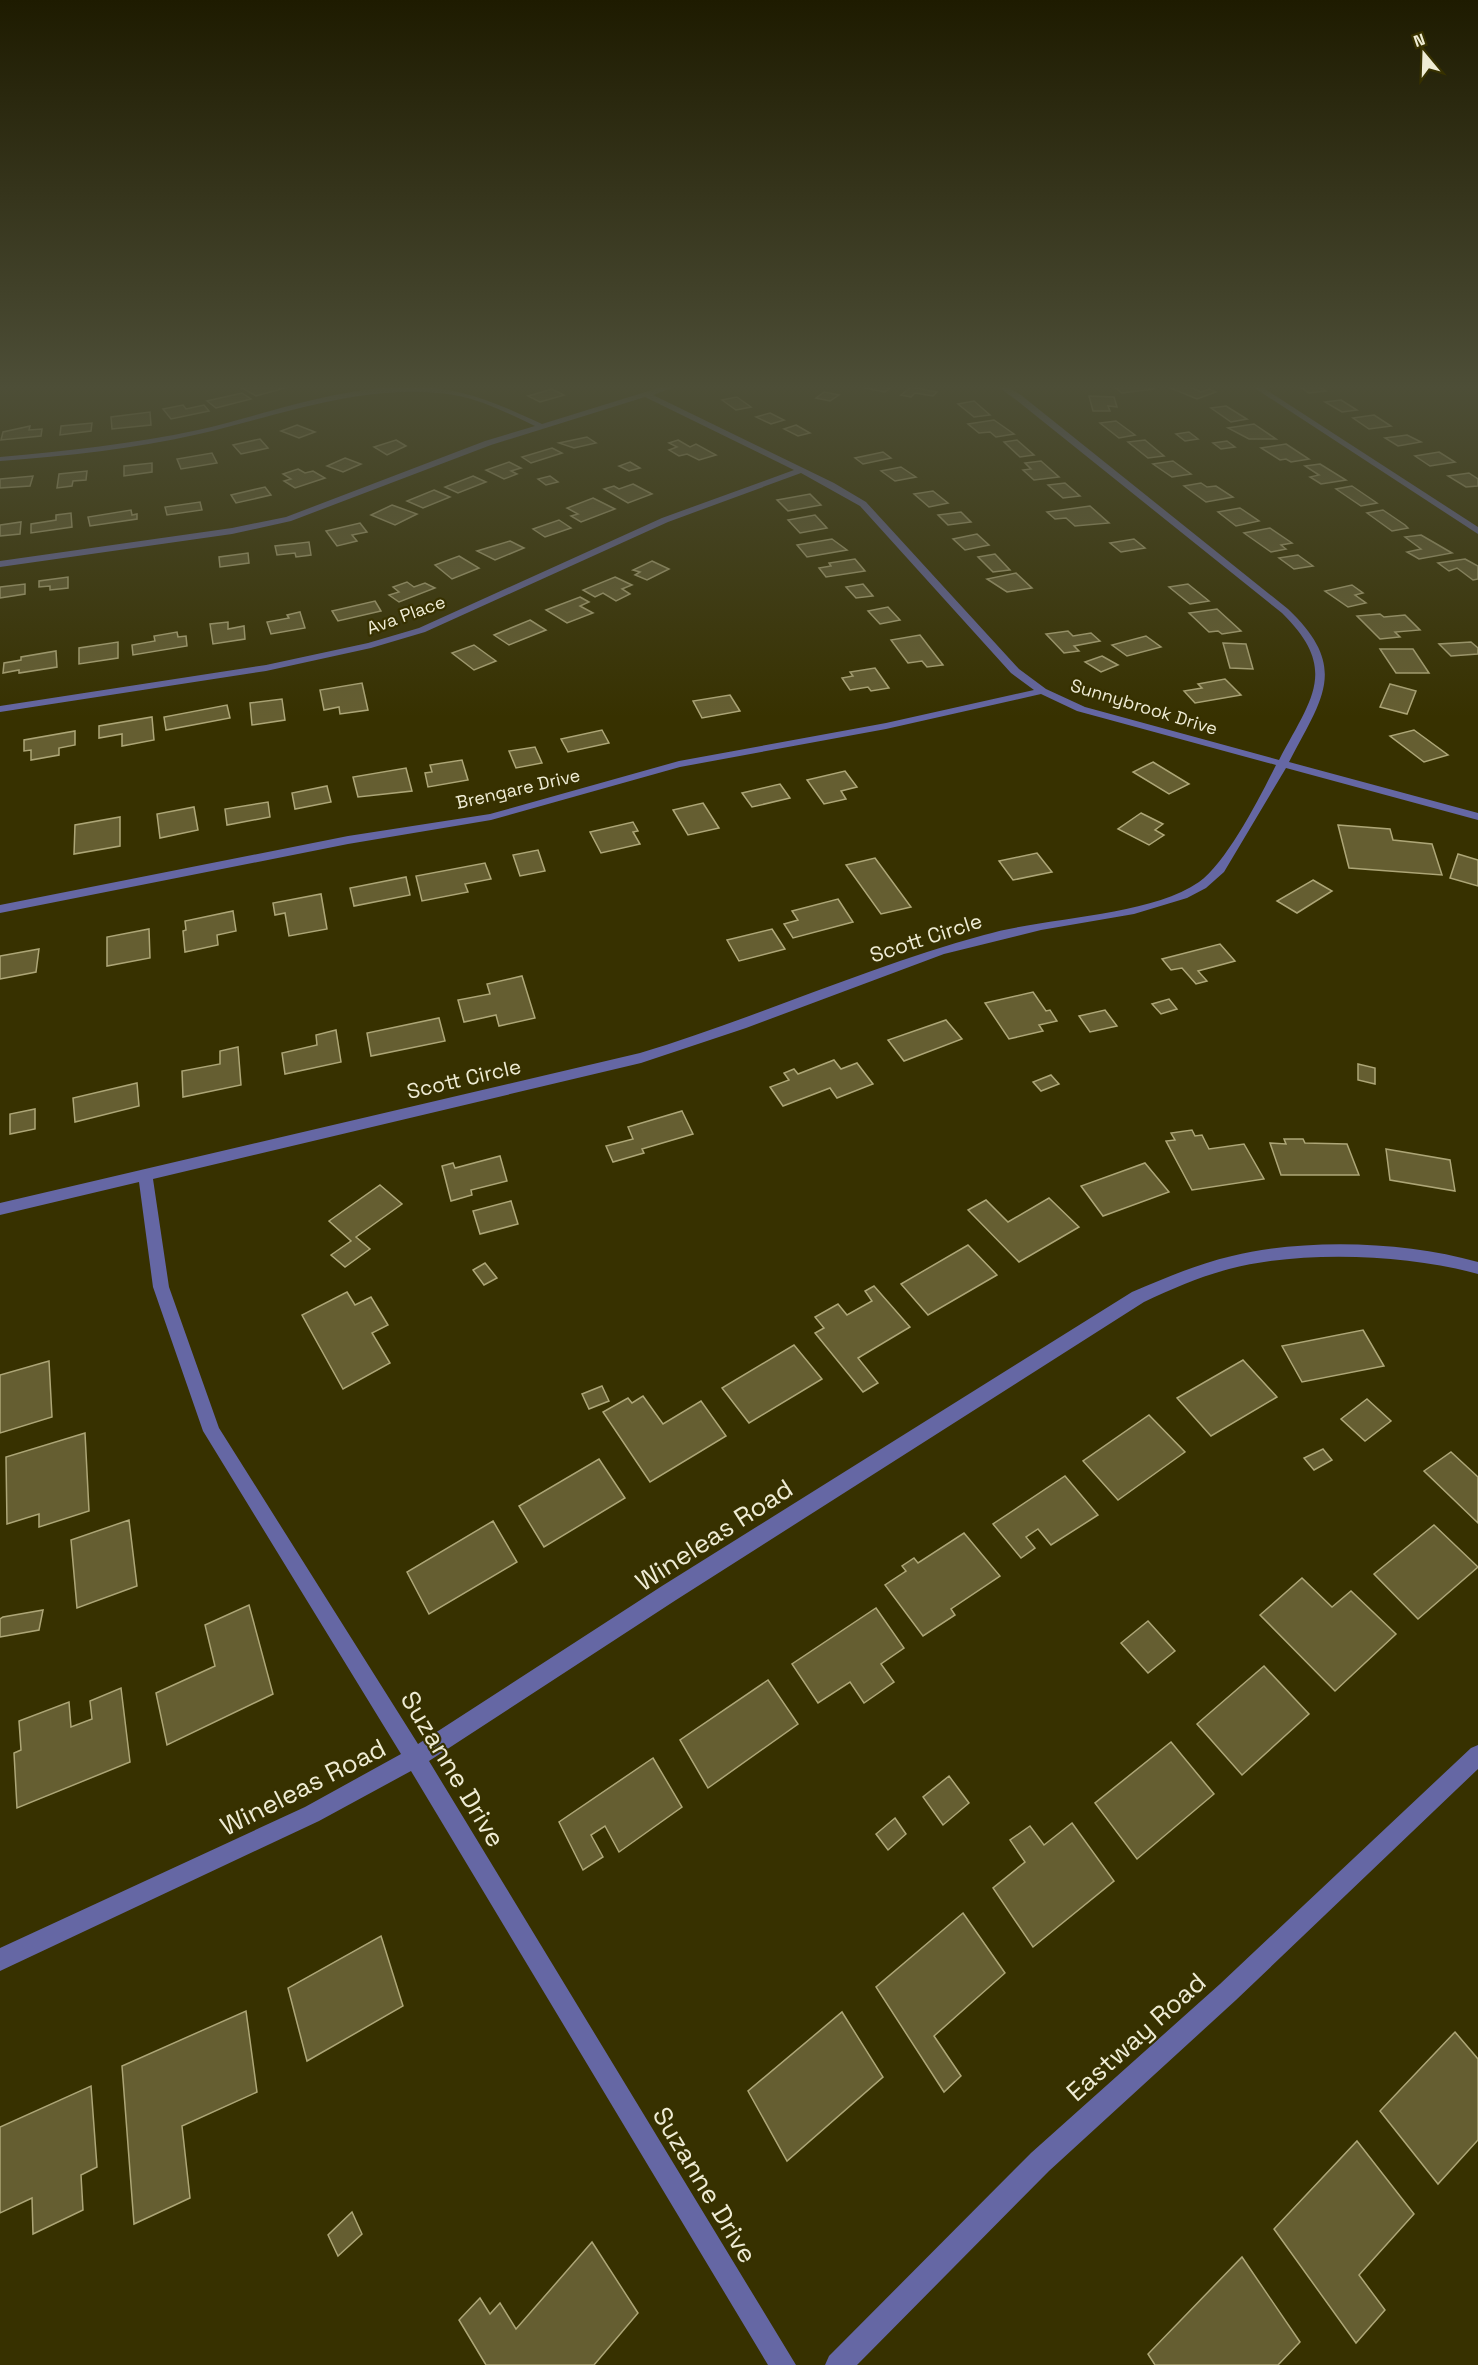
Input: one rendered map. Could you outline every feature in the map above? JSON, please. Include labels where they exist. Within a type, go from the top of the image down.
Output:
[{"type":"street","points":[[0,564],[232,531],[288,519],[350,495]]},
{"type":"street","name":"Ava Place","points":[[0,709],[252,669],[354,650],[422,630],[665,520],[733,495]]},
{"type":"street","name":"Sunnybrook Drive","points":[[850,495],[863,504],[1015,671],[1042,691],[1081,709],[1478,817]]},
{"type":"street","name":"Scott Circle","points":[[0,1209],[641,1058],[729,1031],[953,947],[993,936],[1108,916],[1178,897],[1204,884],[1217,873],[1263,803],[1317,696],[1322,679],[1322,662],[1318,650],[1303,627],[1140,495]]},
{"type":"street","points":[[1422,495],[1478,531]]},
{"type":"street","name":"Brengare Drive","points":[[0,909],[348,840],[491,817],[679,764],[886,726],[1042,691]]},
{"type":"street","name":"Suzanne Drive","points":[[145,1174],[161,1287],[212,1431],[415,1758],[783,2365]]},
{"type":"street","name":"Wineleas Road","points":[[0,1960],[312,1814],[415,1758],[1138,1297],[1180,1277],[1263,1254],[1312,1250],[1408,1256],[1462,1263],[1478,1268]]},
{"type":"street","name":"Eastway Road","points":[[838,2365],[1040,2162],[1228,1992],[1478,1755]]},
{"type":"building","points":[[231,495],[269,495],[236,503]]},
{"type":"building","points":[[421,495],[450,497],[423,508],[407,501]]},
{"type":"building","points":[[615,495],[648,495],[628,503]]},
{"type":"building","points":[[811,495],[821,505],[788,511],[777,500]]},
{"type":"building","points":[[916,495],[938,495],[948,503],[929,507]]},
{"type":"building","points":[[1060,495],[1080,496],[1063,498]]},
{"type":"building","points":[[1197,495],[1233,497],[1206,502]]},
{"type":"building","points":[[1345,495],[1366,495],[1377,503],[1361,506]]},
{"type":"building","points":[[593,498],[615,509],[581,522],[571,516],[578,514],[567,508]]},
{"type":"building","points":[[200,502],[202,510],[167,515],[165,507]]},
{"type":"building","points":[[392,505],[417,514],[395,525],[371,515]]},
{"type":"building","points":[[1090,506],[1109,523],[1075,526],[1066,518],[1055,519],[1047,512]]},
{"type":"building","points":[[1240,508],[1259,521],[1236,526],[1218,512]]},
{"type":"building","points":[[131,510],[132,515],[137,514],[137,519],[90,526],[88,517]]},
{"type":"building","points":[[1383,510],[1408,528],[1392,531],[1367,513]]},
{"type":"building","points":[[961,512],[971,522],[948,525],[938,515]]},
{"type":"building","points":[[71,513],[72,527],[31,533],[31,524],[56,520],[56,515]]},
{"type":"building","points":[[815,515],[827,528],[800,533],[788,520]]},
{"type":"building","points":[[559,520],[571,528],[545,537],[533,529]]},
{"type":"building","points":[[21,522],[20,534],[0,536],[0,525]]},
{"type":"building","points":[[360,523],[367,532],[352,535],[357,541],[337,546],[326,531]]},
{"type":"building","points":[[1270,528],[1292,543],[1281,545],[1286,549],[1271,552],[1244,533]]},
{"type":"building","points":[[977,534],[989,545],[965,550],[953,539]]},
{"type":"building","points":[[1421,535],[1452,553],[1419,559],[1407,552],[1421,549],[1405,537]]},
{"type":"building","points":[[832,539],[847,550],[807,557],[797,545]]},
{"type":"building","points":[[1134,539],[1145,548],[1121,552],[1110,543]]},
{"type":"building","points":[[510,541],[524,548],[495,560],[477,551]]},
{"type":"building","points":[[309,542],[311,555],[296,557],[295,553],[277,555],[275,546]]},
{"type":"building","points":[[248,553],[249,563],[220,567],[219,557]]},
{"type":"building","points":[[995,554],[1010,570],[993,572],[978,557]]},
{"type":"building","points":[[1298,555],[1313,566],[1294,569],[1279,558]]},
{"type":"building","points":[[459,556],[479,568],[452,579],[435,565]]},
{"type":"building","points":[[855,559],[865,571],[826,577],[819,568],[831,566],[829,563]]},
{"type":"building","points":[[1465,559],[1478,566],[1478,579],[1473,580],[1457,568],[1449,571],[1438,563]]},
{"type":"building","points":[[652,561],[669,569],[647,580],[635,575],[640,572],[633,570]]},
{"type":"building","points":[[1016,573],[1032,588],[1007,592],[987,579]]},
{"type":"building","points":[[68,577],[68,588],[50,590],[50,586],[39,587],[39,581]]},
{"type":"building","points":[[615,577],[632,585],[622,589],[630,594],[616,601],[603,593],[595,597],[583,590]]},
{"type":"building","points":[[407,582],[414,587],[425,583],[435,588],[399,602],[389,595],[399,592],[393,587]]},
{"type":"building","points":[[25,584],[25,594],[0,598],[0,587]]},
{"type":"building","points":[[863,584],[873,596],[856,598],[846,587]]},
{"type":"building","points":[[1188,584],[1209,601],[1190,604],[1169,587]]},
{"type":"building","points":[[1352,585],[1363,593],[1355,595],[1366,603],[1348,607],[1325,591]]},
{"type":"building","points":[[580,597],[589,602],[580,606],[593,613],[567,623],[546,610]]},
{"type":"building","points":[[375,601],[381,611],[338,621],[332,611]]},
{"type":"building","points":[[888,607],[900,620],[880,624],[868,611]]},
{"type":"building","points":[[1217,609],[1241,631],[1222,634],[1218,631],[1209,632],[1189,613]]},
{"type":"building","points":[[300,612],[305,628],[271,634],[267,622],[289,618],[287,615]]},
{"type":"building","points":[[1380,614],[1384,617],[1405,615],[1420,630],[1395,632],[1400,637],[1380,639],[1357,616]]},
{"type":"building","points":[[530,620],[546,630],[509,645],[494,635]]},
{"type":"building","points":[[228,622],[228,629],[244,626],[245,639],[213,644],[210,624]]},
{"type":"building","points":[[1068,631],[1073,636],[1091,633],[1100,641],[1074,646],[1079,651],[1064,653],[1046,634]]},
{"type":"building","points":[[177,632],[178,637],[186,636],[187,646],[133,655],[132,645],[155,641],[154,636]]},
{"type":"building","points":[[920,635],[943,665],[927,667],[922,661],[908,663],[891,640]]},
{"type":"building","points":[[1146,636],[1161,647],[1127,656],[1112,645]]},
{"type":"building","points":[[118,642],[118,658],[79,664],[79,648]]},
{"type":"building","points":[[1471,642],[1478,648],[1478,654],[1451,656],[1439,644]]},
{"type":"building","points":[[1223,643],[1246,644],[1253,669],[1230,668]]},
{"type":"building","points":[[474,645],[496,661],[474,670],[452,653]]},
{"type":"building","points":[[1380,649],[1413,649],[1429,673],[1396,673]]},
{"type":"building","points":[[56,651],[57,667],[3,673],[4,663],[21,660],[21,657]]},
{"type":"building","points":[[1102,656],[1118,665],[1101,672],[1085,662]]},
{"type":"building","points":[[875,668],[889,688],[871,691],[868,687],[850,690],[842,678],[853,676],[850,672]]},
{"type":"building","points":[[1225,679],[1241,695],[1195,703],[1184,691],[1202,688],[1198,684]]},
{"type":"building","points":[[362,683],[368,710],[340,714],[339,707],[324,710],[320,690]]},
{"type":"building","points":[[1390,684],[1416,691],[1407,714],[1380,707]]},
{"type":"building","points":[[730,695],[740,711],[702,718],[693,701]]},
{"type":"building","points":[[282,699],[285,720],[252,725],[250,703]]},
{"type":"building","points":[[227,705],[230,718],[166,730],[164,717]]},
{"type":"building","points":[[152,717],[154,740],[122,746],[122,734],[99,738],[99,726]]},
{"type":"building","points":[[602,730],[609,743],[568,752],[561,739]]},
{"type":"building","points":[[1414,730],[1448,755],[1424,762],[1390,736]]},
{"type":"building","points":[[75,731],[75,745],[59,748],[59,755],[31,760],[31,750],[24,751],[24,740]]},
{"type":"building","points":[[535,747],[542,763],[516,768],[509,751]]},
{"type":"building","points":[[462,760],[468,780],[428,787],[425,773],[432,772],[430,765]]},
{"type":"building","points":[[1153,762],[1189,784],[1169,794],[1133,772]]},
{"type":"building","points":[[406,768],[412,791],[358,797],[353,777]]},
{"type":"building","points":[[845,771],[857,787],[841,791],[846,799],[824,804],[807,780]]},
{"type":"building","points":[[780,784],[790,798],[752,807],[742,793]]},
{"type":"building","points":[[327,786],[331,802],[295,809],[292,793]]},
{"type":"building","points":[[268,802],[270,817],[227,825],[225,809]]},
{"type":"building","points":[[703,803],[719,828],[688,835],[673,810]]},
{"type":"building","points":[[194,807],[198,830],[160,838],[157,814]]},
{"type":"building","points":[[1141,813],[1163,824],[1155,830],[1164,835],[1149,845],[1118,829]]},
{"type":"building","points":[[120,817],[120,846],[74,854],[75,825]]},
{"type":"building","points":[[633,822],[638,831],[633,832],[640,844],[601,853],[590,832]]},
{"type":"building","points":[[1338,825],[1390,829],[1393,840],[1432,844],[1442,875],[1349,868]]},
{"type":"building","points":[[538,850],[545,871],[520,876],[513,855]]},
{"type":"building","points":[[1037,853],[1052,872],[1013,880],[999,861]]},
{"type":"building","points":[[1458,854],[1478,860],[1478,886],[1450,878]]},
{"type":"building","points":[[875,858],[911,907],[881,914],[846,865]]},
{"type":"building","points":[[485,863],[491,879],[465,884],[468,892],[422,901],[416,876]]},
{"type":"building","points":[[406,877],[410,895],[354,906],[350,888]]},
{"type":"building","points":[[1313,880],[1332,891],[1297,913],[1277,901]]},
{"type":"building","points":[[321,894],[327,929],[289,936],[285,913],[275,915],[273,903]]},
{"type":"building","points":[[838,899],[853,922],[793,938],[784,924],[798,920],[792,911]]},
{"type":"building","points":[[233,911],[236,931],[217,935],[218,945],[185,952],[183,931],[186,930],[185,921]]},
{"type":"building","points":[[149,929],[150,958],[107,966],[107,937]]},
{"type":"building","points":[[772,929],[785,949],[739,961],[727,940]]},
{"type":"building","points":[[1220,944],[1235,961],[1198,971],[1207,981],[1196,984],[1182,968],[1171,970],[1162,959]]},
{"type":"building","points":[[39,949],[36,972],[0,979],[0,956]]},
{"type":"building","points":[[522,976],[535,1018],[499,1026],[496,1015],[464,1022],[458,1000],[490,994],[487,984]]},
{"type":"building","points":[[1033,992],[1046,1011],[1050,1010],[1057,1021],[1039,1025],[1043,1031],[1009,1039],[985,1003]]},
{"type":"building","points":[[1169,999],[1177,1009],[1161,1014],[1152,1004]]},
{"type":"building","points":[[1105,1010],[1117,1026],[1090,1032],[1079,1016]]},
{"type":"building","points":[[439,1018],[445,1041],[371,1056],[367,1033]]},
{"type":"building","points":[[946,1020],[962,1039],[904,1061],[888,1040]]},
{"type":"building","points":[[336,1030],[341,1062],[285,1074],[282,1053],[317,1045],[316,1035]]},
{"type":"building","points":[[238,1047],[241,1085],[183,1097],[182,1071],[220,1064],[220,1051]]},
{"type":"building","points":[[834,1060],[841,1069],[857,1063],[873,1084],[837,1098],[830,1088],[783,1106],[770,1087],[789,1080],[784,1073],[794,1069],[798,1074]]},
{"type":"building","points":[[1358,1064],[1375,1068],[1375,1084],[1358,1080]]},
{"type":"building","points":[[1051,1075],[1059,1084],[1041,1091],[1033,1082]]},
{"type":"building","points":[[137,1083],[139,1106],[75,1122],[73,1098]]},
{"type":"building","points":[[35,1109],[35,1129],[10,1134],[10,1114]]},
{"type":"building","points":[[682,1111],[693,1134],[642,1149],[644,1153],[613,1162],[606,1146],[633,1139],[628,1127]]},
{"type":"building","points":[[1192,1130],[1195,1136],[1202,1135],[1209,1149],[1244,1144],[1264,1179],[1192,1190],[1166,1141],[1175,1140],[1171,1133]]},
{"type":"building","points":[[1284,1139],[1303,1139],[1305,1143],[1347,1144],[1359,1175],[1281,1175],[1270,1143],[1286,1144]]},
{"type":"building","points":[[1386,1149],[1450,1160],[1455,1191],[1390,1180]]},
{"type":"building","points":[[500,1156],[507,1181],[471,1190],[472,1195],[451,1201],[442,1166],[453,1163],[455,1168]]},
{"type":"building","points":[[1145,1163],[1169,1192],[1103,1216],[1081,1186]]},
{"type":"building","points":[[380,1185],[402,1204],[356,1237],[370,1249],[345,1267],[331,1255],[351,1241],[329,1221]]},
{"type":"building","points":[[1049,1198],[1079,1227],[1019,1262],[968,1210],[986,1200],[1008,1222]]},
{"type":"building","points":[[511,1201],[518,1224],[480,1234],[473,1211]]},
{"type":"building","points":[[968,1245],[997,1275],[928,1315],[901,1284]]},
{"type":"building","points":[[485,1263],[497,1278],[484,1285],[473,1270]]},
{"type":"building","points":[[874,1286],[910,1327],[858,1358],[878,1383],[863,1392],[815,1333],[824,1328],[815,1317],[838,1304],[847,1315],[872,1301],[865,1291]]},
{"type":"building","points":[[347,1292],[355,1305],[371,1297],[388,1325],[372,1333],[390,1363],[343,1389],[302,1315]]},
{"type":"building","points":[[1363,1330],[1384,1366],[1302,1382],[1282,1346]]},
{"type":"building","points":[[794,1345],[822,1379],[749,1423],[722,1388]]},
{"type":"building","points":[[1243,1360],[1277,1397],[1211,1436],[1177,1398]]},
{"type":"building","points":[[49,1361],[52,1417],[0,1433],[0,1375]]},
{"type":"building","points":[[602,1386],[609,1401],[589,1409],[582,1394]]},
{"type":"building","points":[[643,1396],[663,1424],[701,1401],[726,1436],[650,1482],[603,1412],[628,1398],[632,1403]]},
{"type":"building","points":[[1367,1399],[1391,1421],[1365,1441],[1341,1419]]},
{"type":"building","points":[[1149,1415],[1185,1452],[1118,1500],[1083,1461]]},
{"type":"building","points":[[85,1433],[89,1511],[39,1527],[39,1514],[7,1524],[6,1457]]},
{"type":"building","points":[[1323,1449],[1332,1460],[1314,1470],[1304,1458]]},
{"type":"building","points":[[1451,1452],[1478,1477],[1478,1523],[1424,1471]]},
{"type":"building","points":[[599,1459],[625,1498],[544,1547],[519,1506]]},
{"type":"building","points":[[1065,1476],[1098,1515],[1051,1545],[1038,1529],[1026,1537],[1035,1548],[1021,1558],[993,1524]]},
{"type":"building","points":[[129,1520],[137,1586],[77,1608],[71,1540]]},
{"type":"building","points":[[493,1521],[517,1562],[429,1614],[407,1572]]},
{"type":"building","points":[[1434,1525],[1478,1567],[1418,1619],[1374,1574]]},
{"type":"building","points":[[964,1533],[1000,1576],[951,1609],[955,1615],[923,1636],[885,1585],[906,1571],[902,1566],[914,1558],[918,1563]]},
{"type":"building","points":[[1302,1578],[1332,1607],[1351,1591],[1396,1634],[1335,1691],[1260,1615]]},
{"type":"building","points":[[249,1605],[273,1694],[167,1745],[156,1693],[215,1666],[205,1625]]},
{"type":"building","points":[[876,1608],[904,1648],[881,1664],[894,1682],[864,1703],[850,1682],[818,1703],[792,1664]]},
{"type":"building","points":[[43,1610],[39,1630],[0,1637],[0,1619],[3,1617]]},
{"type":"building","points":[[1148,1621],[1175,1651],[1148,1673],[1121,1643]]},
{"type":"building","points":[[1264,1666],[1309,1714],[1242,1775],[1197,1724]]},
{"type":"building","points":[[768,1680],[798,1724],[708,1788],[680,1740]]},
{"type":"building","points":[[121,1688],[130,1762],[17,1808],[14,1753],[21,1750],[19,1721],[69,1702],[71,1727],[92,1719],[90,1701]]},
{"type":"building","points":[[1171,1742],[1214,1794],[1137,1859],[1095,1803]]},
{"type":"building","points":[[653,1758],[682,1807],[619,1852],[605,1826],[591,1835],[603,1857],[583,1870],[559,1822]]},
{"type":"building","points":[[949,1776],[969,1803],[943,1825],[923,1797]]},
{"type":"building","points":[[895,1818],[906,1834],[888,1850],[876,1834]]},
{"type":"building","points":[[1072,1823],[1114,1881],[1033,1947],[993,1888],[1025,1862],[1010,1840],[1030,1826],[1044,1845]]},
{"type":"building","points":[[963,1913],[1005,1973],[934,2036],[961,2076],[944,2092],[876,1987]]},
{"type":"building","points":[[381,1936],[403,2006],[307,2061],[288,1988]]},
{"type":"building","points":[[246,2011],[257,2092],[182,2126],[190,2198],[134,2224],[122,2066]]},
{"type":"building","points":[[842,2012],[883,2077],[787,2161],[748,2091]]},
{"type":"building","points":[[1455,2032],[1478,2059],[1478,2140],[1438,2184],[1380,2111]]},
{"type":"building","points":[[91,2086],[97,2167],[81,2175],[83,2210],[33,2234],[32,2198],[0,2213],[0,2127]]},
{"type":"building","points":[[1357,2141],[1414,2214],[1359,2275],[1385,2310],[1356,2343],[1274,2229]]},
{"type":"building","points":[[352,2212],[362,2234],[338,2256],[328,2235]]},
{"type":"building","points":[[592,2242],[638,2313],[594,2365],[486,2365],[459,2320],[480,2298],[490,2314],[500,2303],[516,2329]]},
{"type":"building","points":[[1242,2257],[1300,2342],[1278,2365],[1155,2365],[1148,2354]]}]
